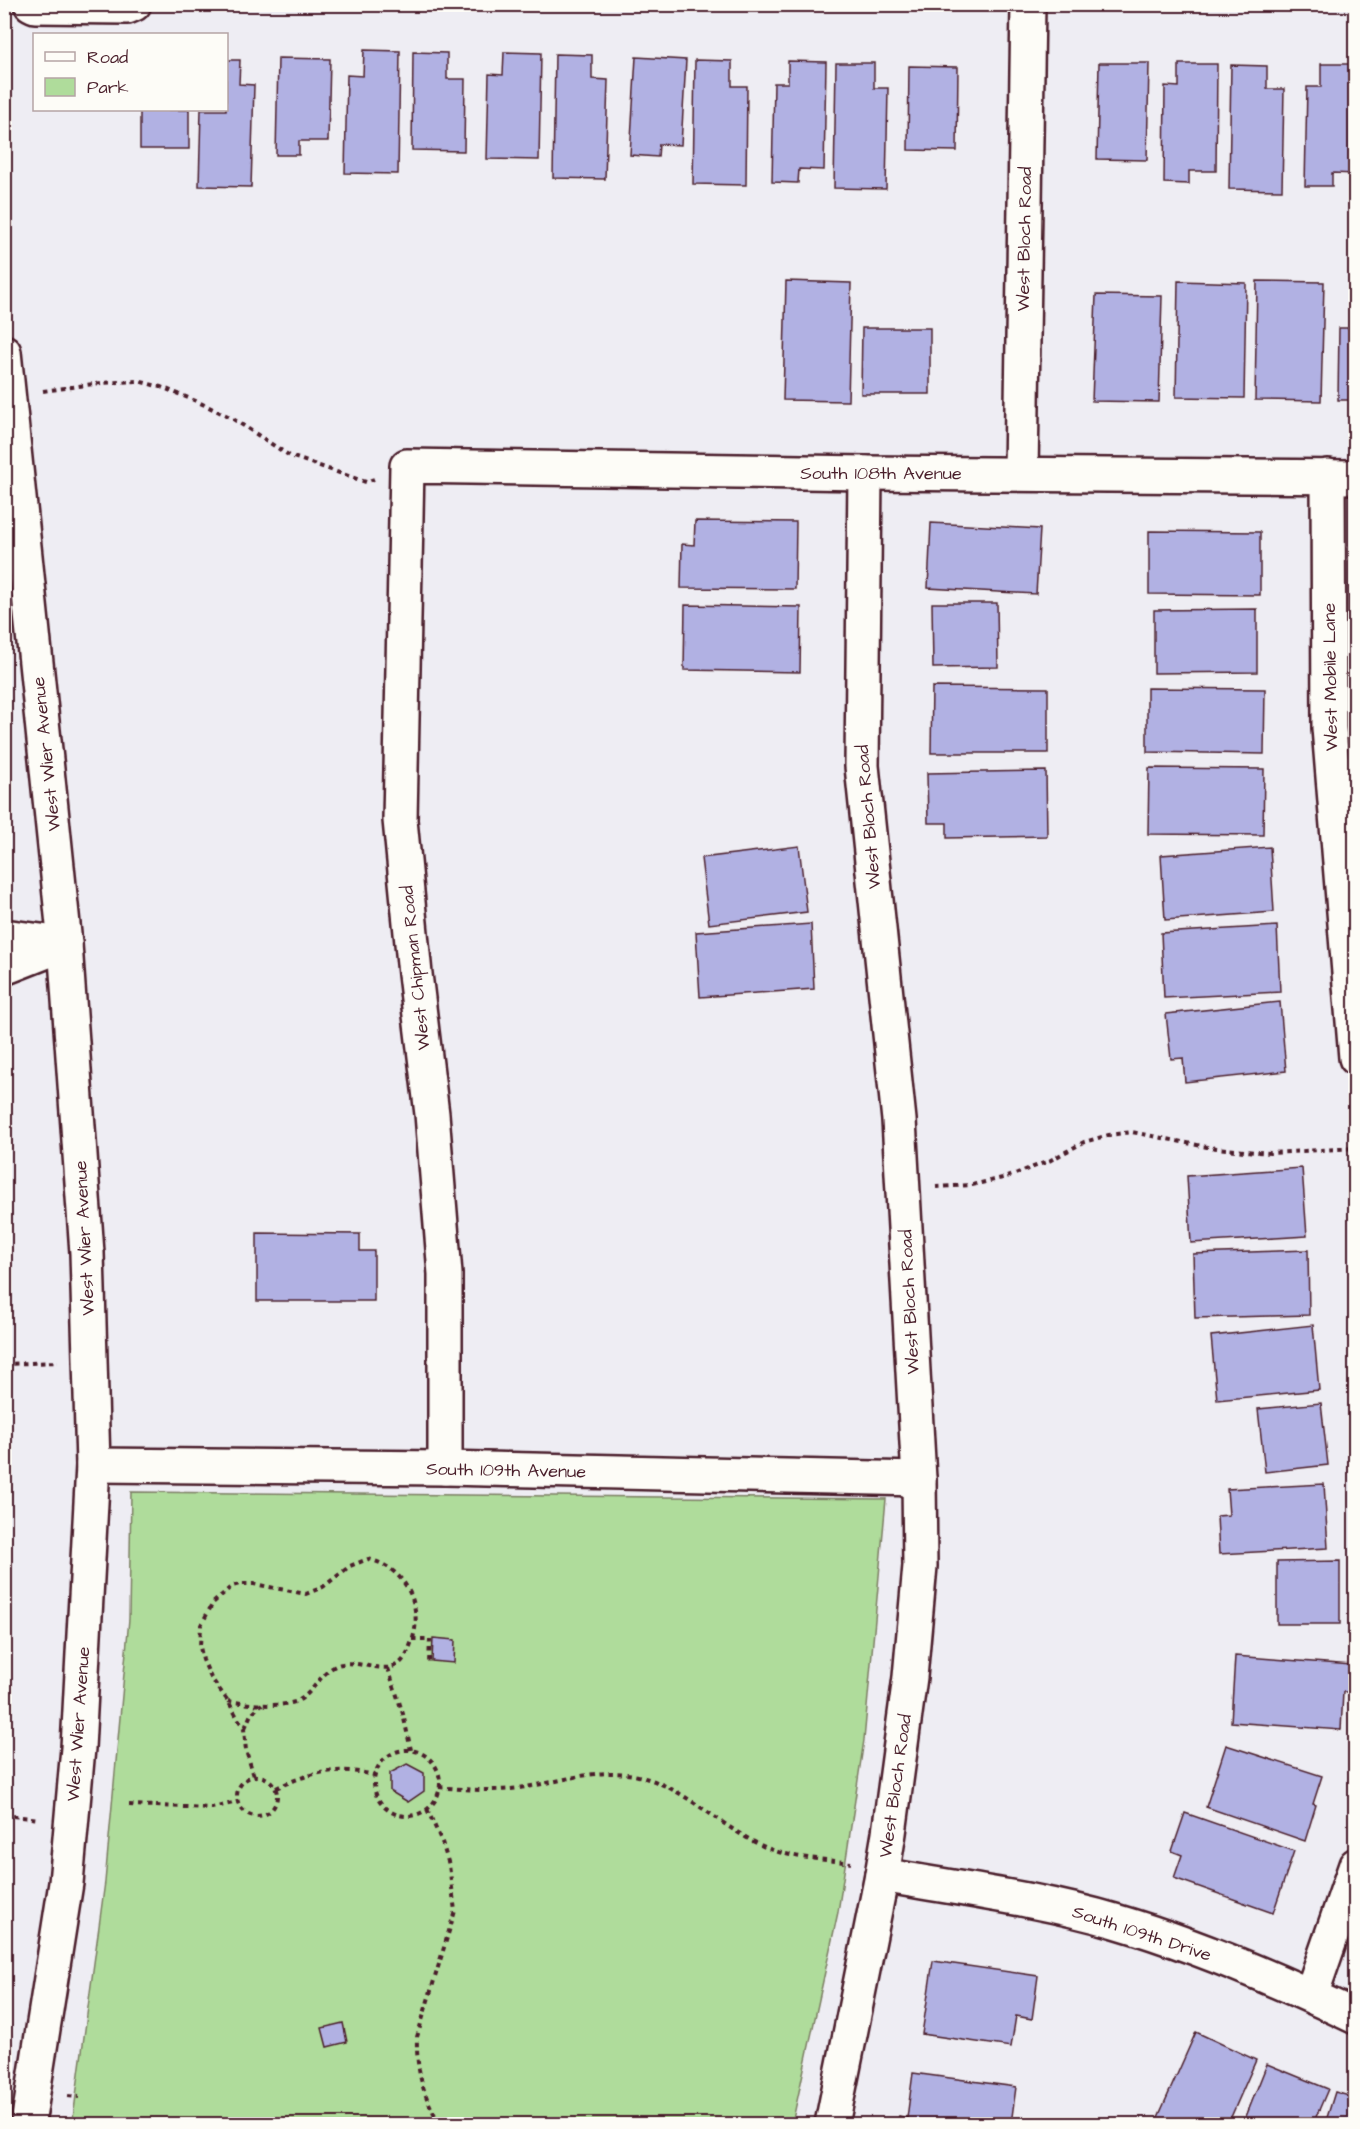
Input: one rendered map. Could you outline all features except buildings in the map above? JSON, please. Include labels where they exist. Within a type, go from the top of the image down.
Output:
[{"type":"street","points":[[31,4],[35,6],[127,7],[134,4]]},
{"type":"street","name":"West Bloch Road","points":[[1021,474],[1028,4]]},
{"type":"street","name":"West Wier Avenue","points":[[4,352],[65,944],[87,1253],[93,1465],[78,1748],[66,1883],[28,2124]]},
{"type":"street","name":"South 108th Avenue","points":[[407,466],[865,473],[1342,476]]},
{"type":"street","name":"West Chipman Road","points":[[407,466],[400,820],[432,1114],[445,1274],[445,1468]]},
{"type":"street","name":"West Bloch Road","points":[[832,2124],[882,1875],[899,1771],[920,1566],[919,1479],[898,1119],[862,766],[865,473]]},
{"type":"street","name":"West Mobile Lane","points":[[1342,476],[1329,728],[1356,1058]]},
{"type":"street","points":[[4,936],[65,944]]},
{"type":"street","points":[[4,968],[65,944]]},
{"type":"street","name":"South 109th Avenue","points":[[93,1465],[445,1468],[919,1479]]},
{"type":"street","points":[[1311,1995],[1356,1865]]},
{"type":"street","name":"South 109th Drive","points":[[882,1875],[1057,1907],[1114,1920],[1185,1943],[1311,1995],[1356,2017]]},
{"type":"path","points":[[9,398],[66,387],[138,381],[161,387],[230,417],[290,456],[366,482],[407,466]]},
{"type":"path","points":[[902,1189],[972,1185],[1007,1177],[1049,1161],[1084,1142],[1132,1132],[1207,1147],[1270,1153],[1356,1148]]},
{"type":"path","points":[[4,1364],[90,1360]]},
{"type":"path","points":[[228,1701],[285,1704],[302,1699],[334,1666],[348,1663],[388,1668],[402,1662],[410,1648],[417,1616],[414,1600],[407,1587],[396,1575],[374,1560],[361,1561],[350,1566],[323,1587],[306,1594],[254,1584],[240,1584],[232,1586],[213,1603],[201,1625],[200,1647],[211,1678],[244,1729],[246,1751],[254,1776]]},
{"type":"path","points":[[412,1639],[430,1639],[429,1663]]},
{"type":"path","points":[[388,1668],[403,1714],[411,1750]]},
{"type":"path","points":[[244,1729],[251,1714],[262,1704]]},
{"type":"path","points":[[411,1750],[420,1752],[434,1764],[439,1773],[439,1787],[434,1802],[427,1809],[408,1816],[398,1815],[381,1804],[376,1795],[374,1776],[384,1759],[392,1753],[411,1750]]},
{"type":"path","points":[[276,1788],[327,1771],[348,1770],[374,1776]]},
{"type":"path","points":[[439,1787],[509,1789],[591,1774],[626,1774],[658,1783],[687,1798],[770,1849],[852,1863]]},
{"type":"path","points":[[254,1776],[267,1778],[276,1788],[277,1801],[270,1813],[264,1816],[251,1816],[245,1813],[237,1802],[241,1783],[254,1776]]},
{"type":"path","points":[[129,1805],[212,1808],[237,1802]]},
{"type":"path","points":[[427,1809],[442,1842],[449,1865],[456,1911],[417,2037],[416,2057],[420,2082],[429,2107],[440,2124]]},
{"type":"green space","points":[[131,1492],[886,1499],[864,1740],[838,1912],[792,2124],[105,2124],[73,2118],[105,1882],[129,1619]]}]
